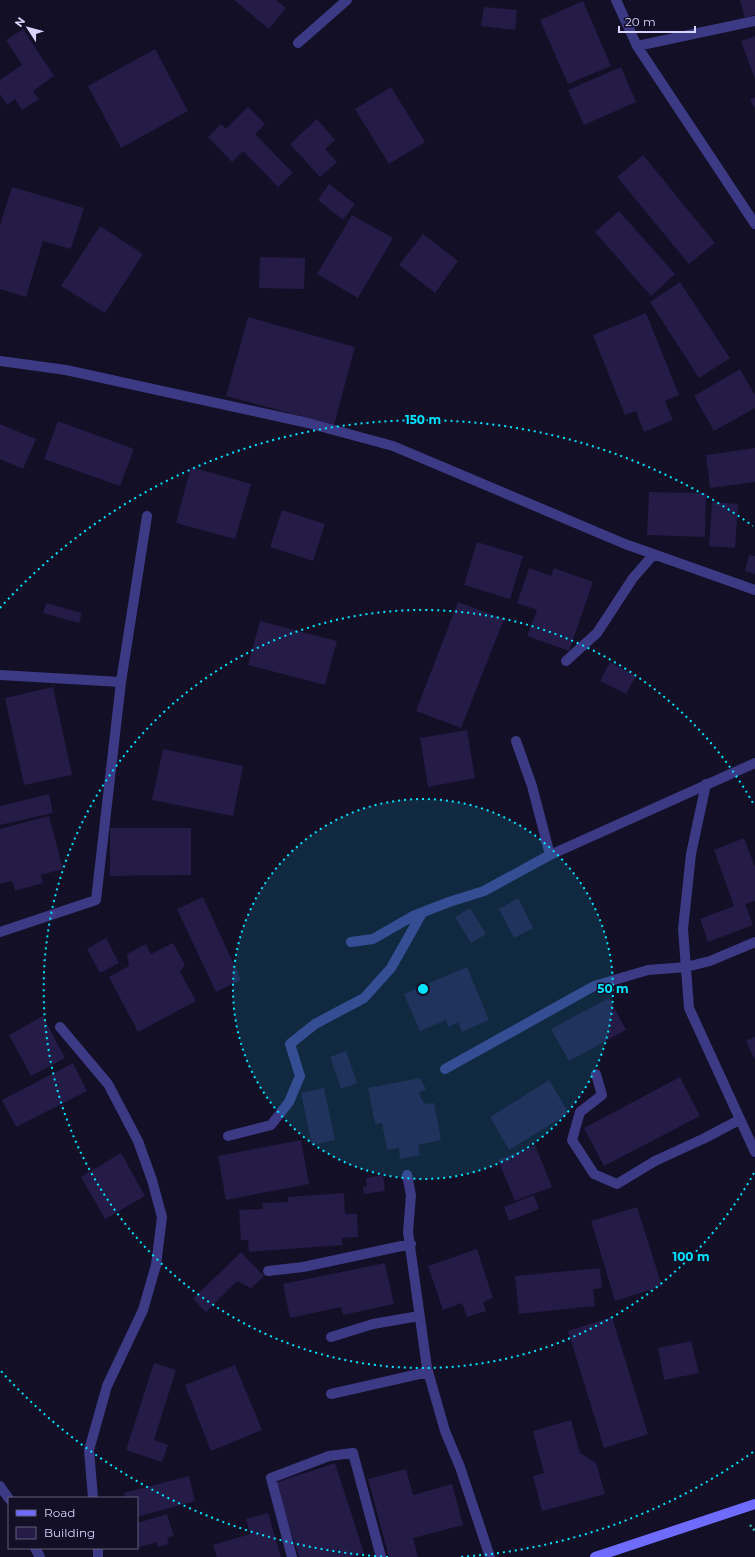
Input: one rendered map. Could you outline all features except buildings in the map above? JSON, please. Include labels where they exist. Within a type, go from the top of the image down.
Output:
[{"type":"main road","points":[[596,1557],[755,1504]]},
{"type":"street","points":[[298,43],[347,0]]},
{"type":"street","points":[[616,0],[637,46],[755,224]]},
{"type":"street","points":[[637,46],[755,21]]},
{"type":"street","points":[[0,361],[66,370],[308,423],[393,446],[618,541],[755,590]]},
{"type":"street","points":[[0,932],[96,900],[121,682],[147,516]]},
{"type":"street","points":[[566,662],[597,632],[633,578],[654,554]]},
{"type":"street","points":[[0,675],[121,682]]},
{"type":"street","points":[[516,741],[532,786],[550,855]]},
{"type":"street","points":[[351,942],[373,939],[422,913],[484,891],[550,855],[755,763]]},
{"type":"street","points":[[706,784],[691,854],[683,929],[689,1008],[739,1120],[755,1152]]},
{"type":"street","points":[[228,1136],[271,1125],[289,1102],[300,1076],[290,1044],[314,1024],[364,998],[391,968],[422,913]]},
{"type":"street","points":[[445,1069],[594,986],[648,970],[686,967],[710,961],[755,942]]},
{"type":"street","points":[[60,1027],[108,1084],[138,1141],[152,1180],[162,1217],[156,1265],[143,1310],[107,1386],[89,1450],[93,1497]]},
{"type":"street","points":[[596,1074],[602,1095],[580,1112],[572,1140],[594,1174],[616,1184],[655,1161],[705,1138],[739,1120]]},
{"type":"street","points":[[407,1175],[411,1194],[408,1232],[428,1372],[445,1431],[460,1467],[490,1557]]},
{"type":"street","points":[[268,1271],[303,1267],[410,1244]]},
{"type":"street","points":[[331,1337],[373,1324],[419,1316]]},
{"type":"street","points":[[331,1394],[428,1372]]},
{"type":"street","points":[[292,1557],[271,1478],[329,1456],[353,1453],[381,1557]]},
{"type":"street","points":[[0,1486],[8,1498]]}]
